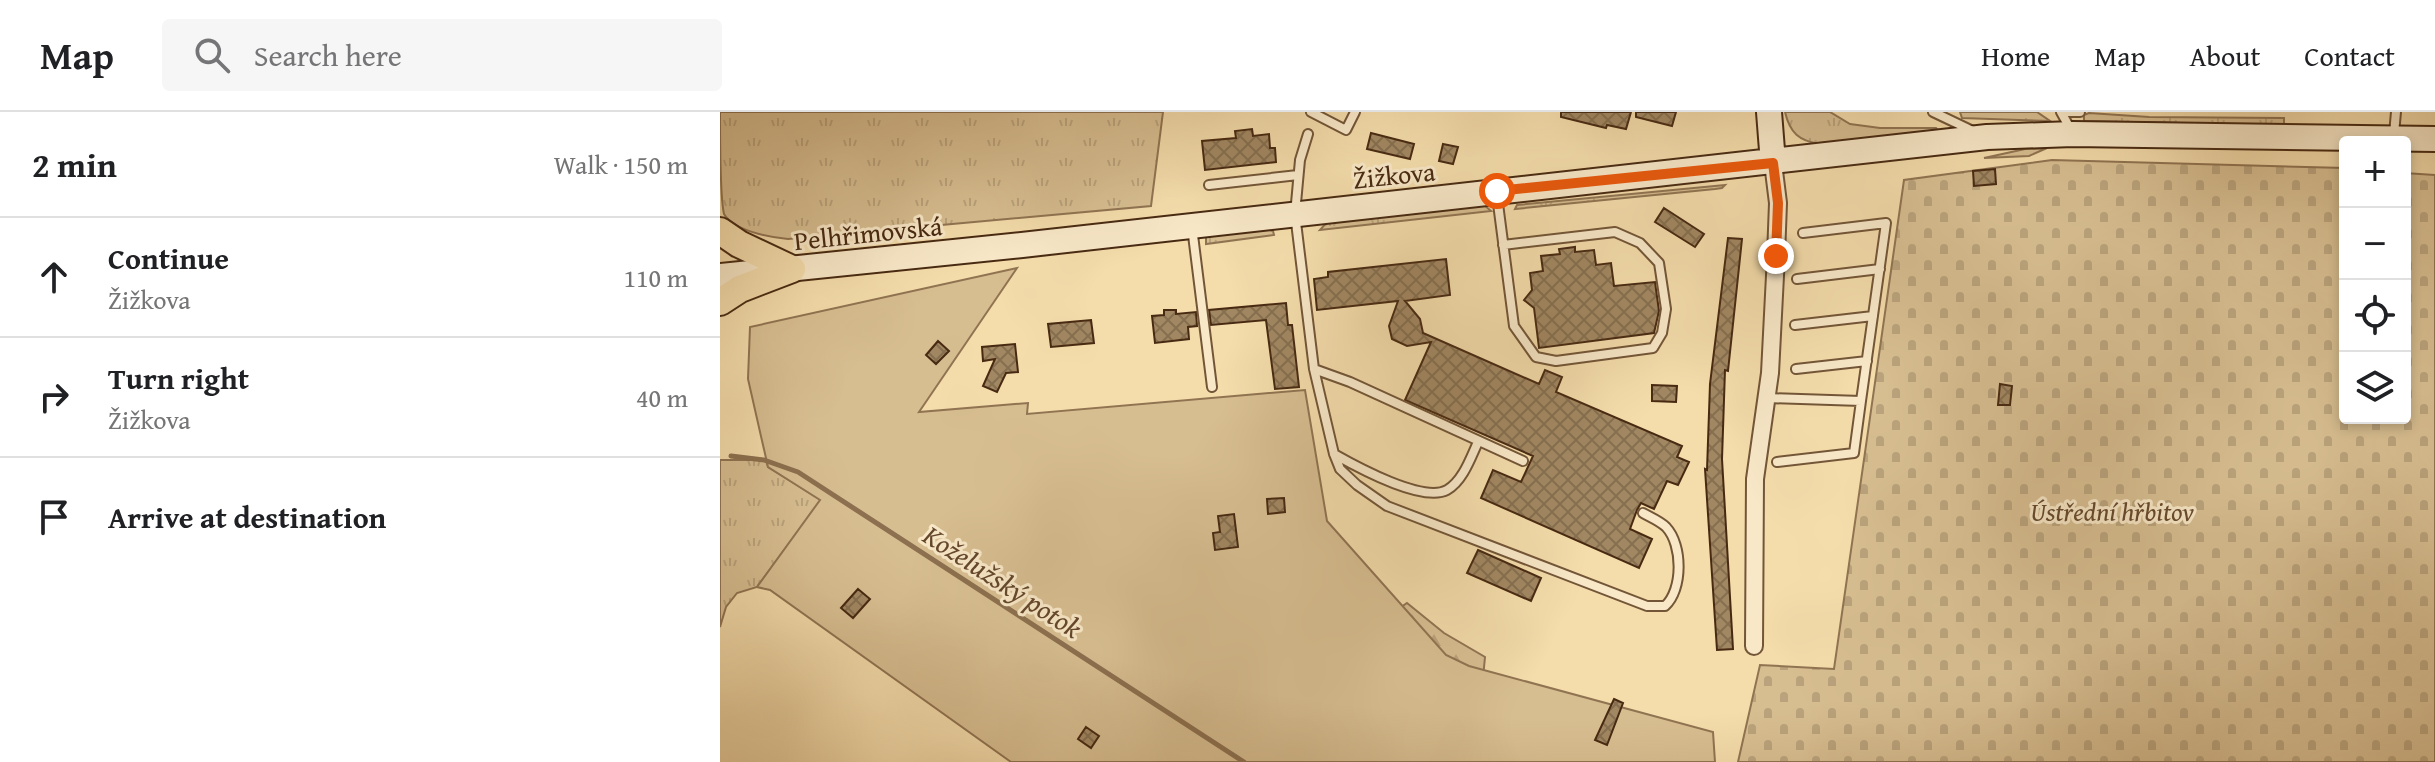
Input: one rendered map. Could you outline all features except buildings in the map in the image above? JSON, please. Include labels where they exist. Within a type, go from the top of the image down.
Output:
[{"type":"main road","points":[[1769,112],[1773,163]]},
{"type":"main road","name":"Žižkova","points":[[1022,245],[1773,163],[2077,123],[2339,139]]},
{"type":"main road","name":"Žižkova","points":[[2411,139],[2435,139]]},
{"type":"main road","points":[[720,231],[739,244],[792,269]]},
{"type":"main road","name":"Pelhřimovská","points":[[720,276],[1022,245]]},
{"type":"main road","points":[[720,302],[740,289],[792,269]]},
{"type":"street","points":[[1754,646],[1755,479],[1770,373],[1778,203],[1773,163]]},
{"type":"lane","points":[[1311,112],[1346,130],[1355,112]]},
{"type":"lane","points":[[2061,112],[2077,123]]},
{"type":"lane","points":[[2061,112],[2077,123]]},
{"type":"lane","points":[[2394,136],[2396,112]]},
{"type":"lane","points":[[1938,113],[1987,137]]},
{"type":"lane","points":[[1308,134],[1298,175],[1295,214],[1314,369],[1340,469],[1387,506],[1647,606],[1665,606],[1672,599],[1678,581],[1675,546],[1666,527],[1643,513]]},
{"type":"lane","points":[[1209,185],[1298,175]]},
{"type":"lane","points":[[1497,191],[1503,245],[1514,326],[1536,357],[1556,361],[1653,348],[1662,333],[1666,309],[1659,263],[1640,243],[1615,232],[1503,245]]},
{"type":"lane","points":[[1777,462],[1854,453],[1886,223],[1803,233]]},
{"type":"lane","points":[[1192,226],[1212,387]]},
{"type":"lane","points":[[1797,279],[1880,269]]},
{"type":"lane","points":[[1795,325],[1873,316]]},
{"type":"lane","points":[[1796,369],[1867,361]]},
{"type":"lane","points":[[1314,369],[1350,382],[1523,461]]},
{"type":"lane","points":[[1766,398],[1861,401]]},
{"type":"lane","points":[[1334,454],[1405,486],[1433,493],[1447,490],[1460,478],[1478,442]]},
{"type":"green space","points":[[720,112],[1163,112],[1151,206],[788,239],[744,229],[724,214]]},
{"type":"green space","points":[[1785,112],[1830,112],[1850,124],[1880,128],[1936,128],[1939,131],[1820,144],[1796,135]]},
{"type":"green space","points":[[1960,112],[2037,112],[2050,121],[1962,118]]},
{"type":"green space","points":[[2084,115],[2149,117],[2284,118],[2284,125],[2084,121]]},
{"type":"green space","points":[[2047,148],[2029,156],[1984,158],[2025,149]]},
{"type":"green space","name":"Ústřední hřbitov","points":[[2052,160],[2339,168],[2339,424],[2411,424],[2411,173],[2435,175],[2435,762],[1738,762],[1760,665],[1834,669],[1904,180]]},
{"type":"green space","points":[[1725,185],[1715,189],[1515,209],[1517,205]]},
{"type":"green space","points":[[1483,204],[1491,211],[1320,230],[1327,222]]},
{"type":"green space","points":[[1266,229],[1273,231],[1274,235],[1206,244],[1206,236]]},
{"type":"green space","points":[[1017,268],[919,412],[1028,403],[1027,414],[1305,390],[1327,521],[1446,655],[1469,666],[1713,732],[1715,762],[1011,762],[770,590],[757,587],[820,500],[768,467],[748,379],[750,327]]},
{"type":"green space","points":[[720,460],[766,460],[768,467],[821,500],[757,587],[737,593],[726,607],[720,627]]},
{"type":"green space","points":[[1407,603],[1444,633],[1485,657],[1483,678],[1477,689],[1397,610]]},
{"type":"waterway","name":"Koželužský potok","points":[[731,456],[764,460],[798,472],[1244,762]]},
{"type":"route","points":[[1497,191],[1773,163],[1778,203],[1776,256]]}]
